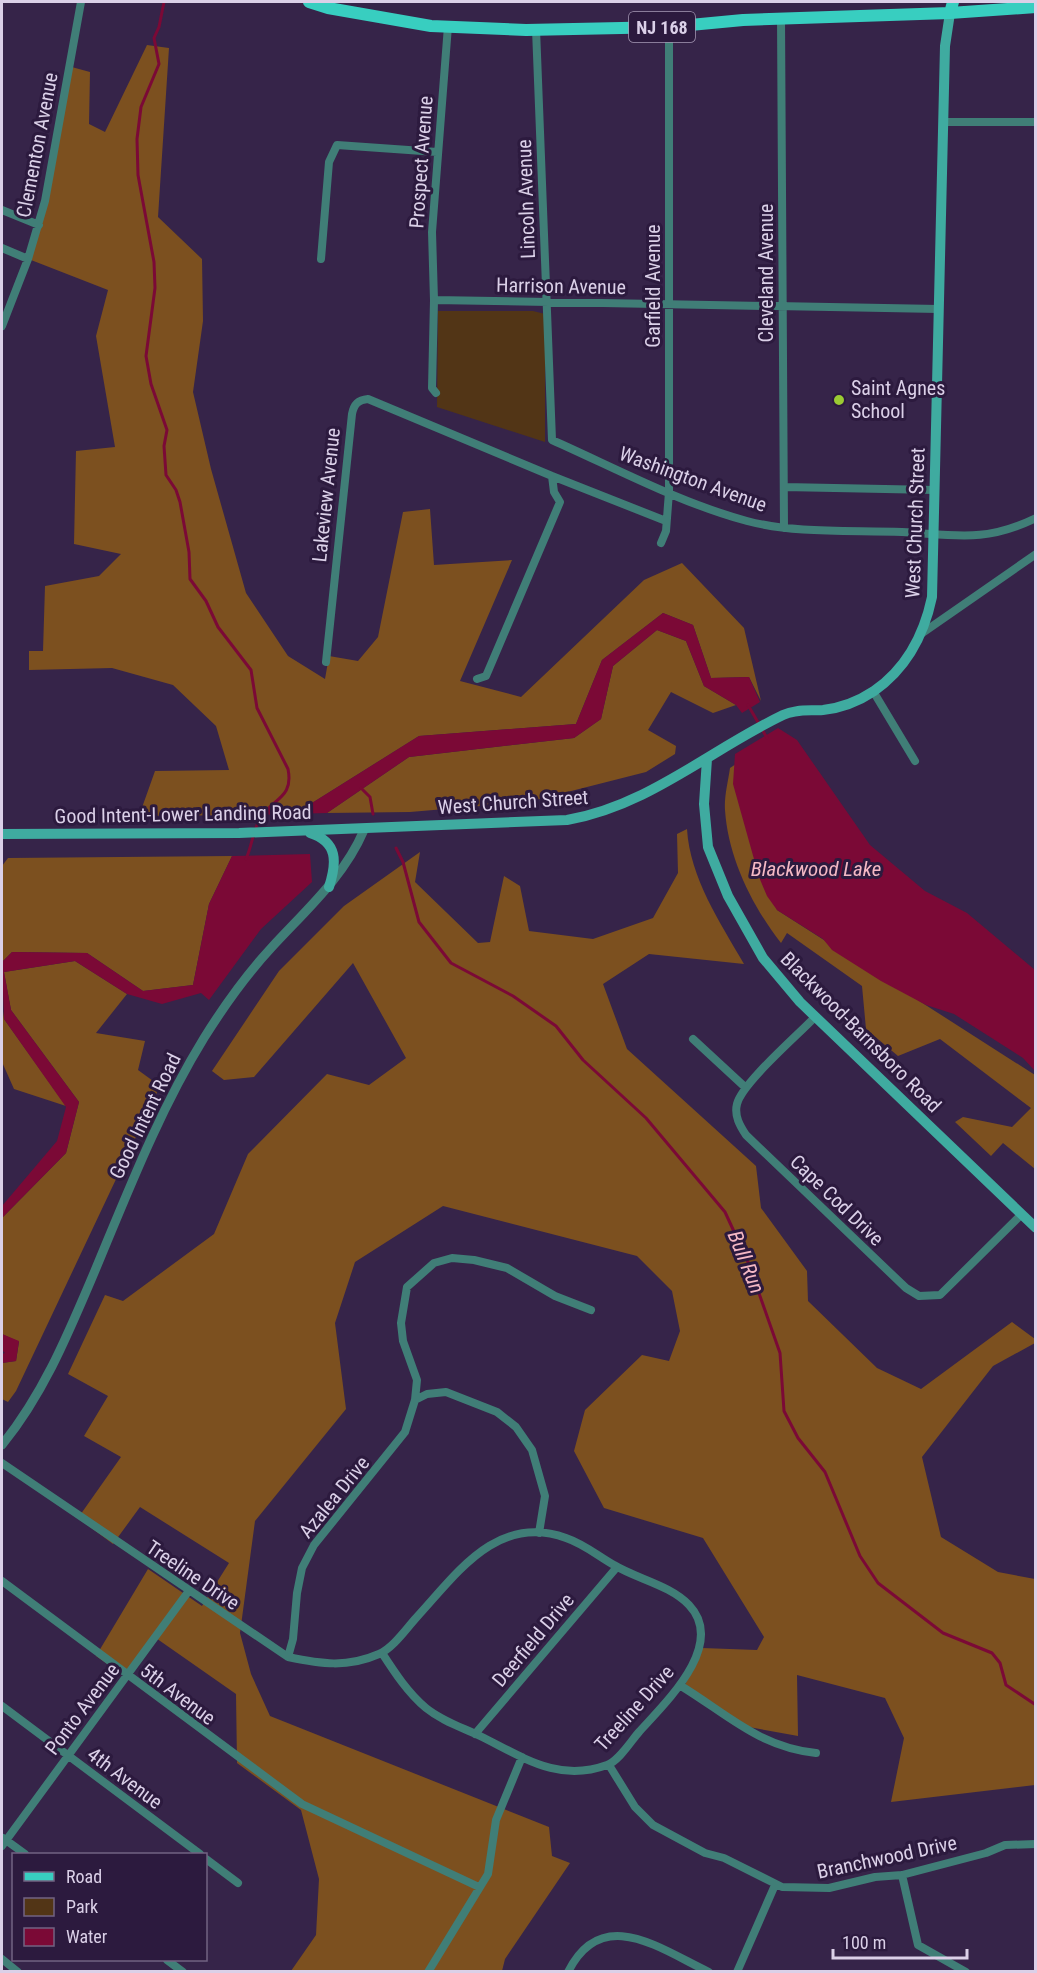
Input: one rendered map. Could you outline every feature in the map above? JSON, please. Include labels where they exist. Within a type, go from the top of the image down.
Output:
[{"type":"main road","name":"NJ 168","points":[[309,2],[328,8],[448,26],[536,29],[669,27],[951,7],[1035,7]]},
{"type":"main road","name":"West Church Street","points":[[364,830],[567,820],[592,816],[636,799],[777,718],[794,712],[845,706],[873,691],[904,663],[920,635],[932,597],[945,46],[951,7]]},
{"type":"main road","name":"Blackwood-Barnsboro Road","points":[[707,759],[705,828],[714,865],[763,958],[786,987],[815,1017],[1035,1228]]},
{"type":"main road","name":"Good Intent-Lower Landing Road","points":[[2,834],[364,830]]},
{"type":"main road","points":[[304,831],[324,839],[334,850],[335,867],[329,887]]},
{"type":"street","name":"Clementon Avenue","points":[[2,326],[39,225],[81,2]]},
{"type":"street","name":"Cleveland Avenue","points":[[781,18],[784,528]]},
{"type":"street","name":"Prospect Avenue","points":[[434,300],[432,232],[448,26]]},
{"type":"street","name":"Garfield Avenue","points":[[661,543],[669,492],[669,27]]},
{"type":"street","name":"Lincoln Avenue","points":[[536,29],[552,440]]},
{"type":"street","points":[[943,122],[1035,122]]},
{"type":"street","points":[[321,259],[332,151],[337,145],[437,152]]},
{"type":"street","points":[[2,210],[39,225]]},
{"type":"street","points":[[2,248],[28,258]]},
{"type":"street","points":[[434,300],[432,388],[436,393]]},
{"type":"street","name":"Harrison Avenue","points":[[434,300],[939,309]]},
{"type":"street","name":"Lakeview Avenue","points":[[326,662],[353,406],[368,399],[552,476]]},
{"type":"street","name":"Washington Avenue","points":[[552,440],[669,492],[747,521],[784,528],[935,534],[969,538],[1000,533],[1035,518]]},
{"type":"street","points":[[477,679],[486,676],[560,502],[554,492],[552,476],[666,521]]},
{"type":"street","points":[[784,487],[935,490]]},
{"type":"street","points":[[920,635],[1035,554]]},
{"type":"street","points":[[873,691],[915,761]]},
{"type":"street","name":"Good Intent Road","points":[[2,1444],[33,1402],[56,1362],[136,1175],[180,1082],[204,1039],[251,972],[329,887],[349,860],[364,830]]},
{"type":"street","name":"Cape Cod Drive","points":[[815,1017],[741,1095],[736,1110],[746,1135],[906,1288],[919,1296],[934,1297],[946,1290],[1021,1215]]},
{"type":"street","points":[[693,1039],[746,1088]]},
{"type":"street","name":"Azalea Drive","points":[[288,1657],[293,1639],[297,1593],[303,1568],[314,1545],[337,1514],[392,1452],[405,1432],[415,1400],[417,1380],[403,1341],[401,1323],[407,1287],[434,1263],[452,1258],[474,1260],[507,1268],[533,1281],[555,1296],[591,1310]]},
{"type":"street","points":[[415,1400],[427,1394],[447,1392],[497,1412],[516,1427],[532,1450],[545,1496],[539,1533]]},
{"type":"street","name":"Treeline Drive","points":[[2,1463],[188,1592],[288,1657],[340,1665],[382,1653],[461,1567],[496,1541],[517,1534],[539,1533],[565,1537],[581,1544],[617,1567],[669,1592],[689,1605],[698,1620],[701,1633],[697,1653],[681,1686],[609,1765],[581,1773],[548,1768],[458,1728],[427,1709],[413,1695],[382,1653]]},
{"type":"street","name":"Deerfield Drive","points":[[475,1734],[617,1567]]},
{"type":"street","name":"5th Avenue","points":[[2,1581],[127,1677],[302,1804],[479,1887]]},
{"type":"street","name":"Ponto Avenue","points":[[3,1841],[188,1592]]},
{"type":"street","points":[[681,1686],[764,1740],[798,1751],[816,1753]]},
{"type":"street","name":"4th Avenue","points":[[2,1707],[199,1853]]},
{"type":"street","points":[[428,1971],[488,1874],[496,1820],[522,1757]]},
{"type":"street","name":"Branchwood Drive","points":[[609,1765],[635,1807],[653,1825],[705,1853],[724,1858],[775,1885],[812,1890],[849,1885],[875,1877],[902,1875],[986,1853],[1005,1845],[1035,1844]]},
{"type":"street","points":[[3,1841],[23,1853]]},
{"type":"street","points":[[207,1860],[238,1883]]},
{"type":"street","points":[[902,1875],[918,1945],[966,1971]]},
{"type":"street","points":[[737,1971],[775,1885]]},
{"type":"street","points":[[568,1971],[585,1947],[609,1935],[639,1940],[709,1971]]},
{"type":"street","points":[[2,1959],[18,1971]]},
{"type":"street","points":[[170,1961],[183,1971]]},
{"type":"green space","points":[[438,311],[533,311],[545,314],[545,442],[437,407]]},
{"type":"shaded area","points":[[147,45],[169,48],[158,217],[202,259],[203,321],[193,392],[211,469],[246,593],[288,656],[325,679],[329,656],[358,661],[378,637],[403,512],[430,509],[434,565],[512,560],[460,681],[521,697],[644,580],[682,563],[744,628],[761,701],[749,677],[711,678],[693,625],[663,613],[602,660],[576,724],[419,736],[304,808],[254,809],[251,815],[139,816],[155,771],[229,770],[216,726],[173,685],[112,668],[29,670],[29,651],[43,651],[45,586],[99,576],[121,554],[74,544],[76,451],[115,447],[96,336],[108,290],[31,260],[68,66],[90,72],[89,124],[105,132]]},
{"type":"shaded area","points":[[657,630],[686,641],[704,686],[736,705],[713,713],[671,692],[648,730],[676,746],[675,754],[646,772],[528,802],[410,812],[327,813],[409,757],[574,738],[601,719],[613,666]]},
{"type":"shaded area","points":[[736,764],[777,910],[1035,1075],[1035,1169],[1003,1143],[991,1156],[955,1122],[963,1117],[1012,1127],[1031,1108],[940,1039],[898,1056],[866,1029],[862,986],[787,933],[781,943],[770,929],[743,880],[727,828],[725,800],[730,768]]},
{"type":"shaded area","points":[[687,829],[689,847],[700,882],[716,916],[744,964],[649,954],[603,984],[627,1049],[756,1166],[761,1208],[807,1271],[808,1301],[877,1368],[921,1389],[1012,1322],[1035,1339],[1035,1343],[993,1366],[922,1457],[941,1537],[998,1572],[1035,1579],[1035,1785],[891,1802],[904,1738],[885,1698],[797,1675],[798,1736],[732,1724],[684,1687],[702,1648],[757,1650],[764,1637],[703,1538],[604,1508],[574,1451],[585,1410],[642,1355],[669,1361],[680,1331],[672,1291],[637,1256],[443,1206],[355,1262],[335,1323],[346,1409],[255,1521],[240,1633],[251,1674],[270,1716],[549,1827],[552,1856],[570,1863],[505,1959],[502,1971],[291,1971],[316,1935],[319,1879],[301,1810],[237,1763],[236,1694],[153,1636],[123,1675],[96,1656],[148,1569],[202,1606],[229,1563],[140,1507],[113,1544],[78,1518],[121,1457],[84,1436],[108,1396],[68,1374],[105,1295],[123,1301],[214,1234],[248,1154],[327,1074],[369,1085],[406,1058],[353,963],[254,1077],[224,1080],[212,1071],[279,971],[344,906],[420,852],[415,882],[478,943],[490,942],[504,876],[520,886],[529,931],[593,939],[653,918],[678,873],[677,834]]},
{"type":"shaded area","points":[[232,856],[209,904],[193,985],[143,991],[87,953],[12,952],[2,962],[2,866],[8,858]]},
{"type":"shaded area","points":[[75,961],[127,994],[96,1033],[145,1041],[138,1070],[160,1086],[16,1391],[8,1402],[2,1399],[2,1363],[16,1361],[19,1342],[2,1334],[2,1218],[66,1153],[79,1102],[11,1010],[4,972]]},
{"type":"shaded area","points":[[2,1003],[4,1019],[66,1106],[14,1089],[2,1062]]},
{"type":"water","points":[[663,613],[693,625],[711,678],[749,677],[760,702],[742,713],[736,705],[704,686],[686,641],[657,630],[613,666],[601,719],[574,738],[409,757],[327,813],[251,815],[253,809],[304,808],[419,736],[576,724],[602,660]]},
{"type":"water","name":"Blackwood Lake","points":[[778,728],[797,740],[870,845],[925,891],[967,913],[1035,970],[1035,1071],[1023,1058],[954,1014],[926,1005],[881,981],[832,950],[823,939],[777,910],[767,896],[759,877],[733,784],[735,754]]},
{"type":"water","points":[[310,854],[312,882],[261,929],[209,1000],[201,993],[162,1004],[127,994],[75,961],[4,972],[11,1010],[79,1102],[66,1153],[2,1218],[2,1206],[57,1141],[66,1107],[4,1019],[2,962],[12,952],[87,953],[143,991],[193,985],[209,904],[232,856]]},
{"type":"water","points":[[2,1334],[19,1341],[16,1361],[2,1363],[2,1354],[5,1353],[2,1350]]},
{"type":"waterway","points":[[164,2],[159,27],[154,38],[159,64],[141,107],[137,139],[138,175],[154,262],[155,288],[146,356],[151,384],[167,430],[164,446],[166,475],[176,490],[180,502],[189,552],[190,579],[206,601],[218,627],[251,670],[257,708],[288,769],[288,787],[260,819],[246,859]]},
{"type":"waterway","points":[[748,705],[767,738]]},
{"type":"waterway","name":"Bull Run","points":[[361,788],[370,797],[373,814]]},
{"type":"waterway","name":"Bull Run","points":[[396,848],[403,862],[419,922],[451,963],[513,996],[556,1026],[583,1060],[646,1118],[725,1212],[748,1262],[780,1353],[784,1411],[798,1438],[825,1472],[860,1556],[878,1583],[943,1633],[992,1653],[1000,1663],[1006,1685],[1036,1705]]},
{"type":"place","name":"Saint Agnes School","points":[[839,400]]}]
